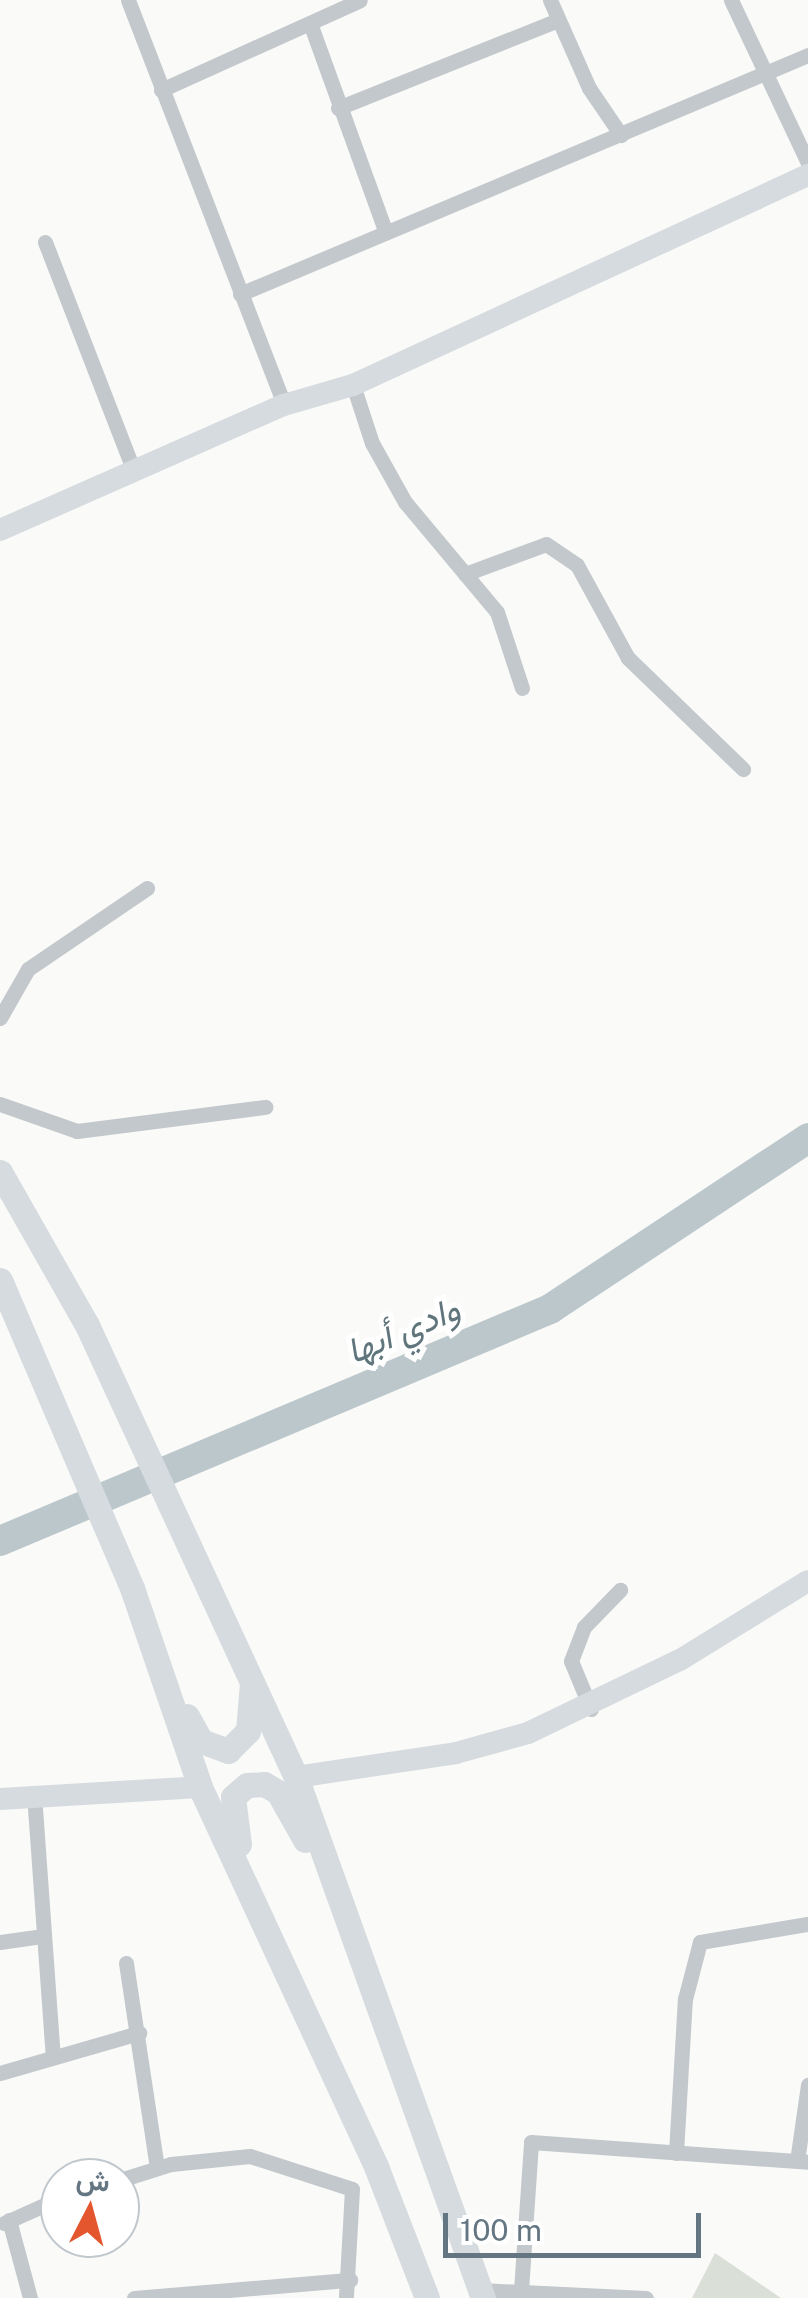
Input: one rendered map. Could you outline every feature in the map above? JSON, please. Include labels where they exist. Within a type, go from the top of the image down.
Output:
[{"type":"main road","points":[[0,1172],[86,1325],[198,1558],[296,1777],[482,2294]]},
{"type":"main road","points":[[0,1280],[132,1588],[200,1786],[376,2169],[427,2298]]},
{"type":"main road","points":[[154,1654],[201,1741],[212,1748],[240,1744],[252,1680]]},
{"type":"main road","points":[[254,1902],[231,1813],[233,1797],[247,1785],[264,1784],[278,1792],[344,1904]]},
{"type":"street","points":[[128,0],[284,405]]},
{"type":"street","points":[[161,90],[360,0]]},
{"type":"street","points":[[550,0],[589,88],[620,135]]},
{"type":"street","points":[[731,0],[769,72],[808,163]]},
{"type":"street","points":[[338,108],[558,20]]},
{"type":"street","points":[[310,23],[385,230]]},
{"type":"street","points":[[240,294],[808,55]]},
{"type":"street","points":[[0,530],[284,405],[353,385],[808,174]]},
{"type":"street","points":[[45,242],[134,472]]},
{"type":"street","points":[[353,385],[372,443],[405,502],[497,612],[522,688]]},
{"type":"street","points":[[465,574],[546,544],[577,565],[628,658],[743,769]]},
{"type":"street","points":[[0,1018],[28,969],[147,888]]},
{"type":"street","points":[[0,1104],[77,1131],[265,1106]]},
{"type":"street","points":[[296,1777],[456,1752],[591,1708],[808,1581]]},
{"type":"street","points":[[591,1708],[571,1661],[584,1627],[620,1590]]},
{"type":"street","points":[[0,1799],[200,1786]]},
{"type":"street","points":[[34,1794],[53,2058]]},
{"type":"street","points":[[676,2153],[685,1999],[700,1942],[808,1924]]},
{"type":"street","points":[[0,1942],[42,1936]]},
{"type":"street","points":[[126,1963],[157,2168]]},
{"type":"street","points":[[0,2073],[139,2033]]},
{"type":"street","points":[[521,2290],[531,2142],[803,2162],[808,2085]]},
{"type":"street","points":[[140,2174],[250,2156],[352,2190],[346,2298]]},
{"type":"street","points":[[30,2298],[5,2223],[40,2207]]},
{"type":"street","points":[[134,2298],[350,2280]]},
{"type":"street","points":[[482,2294],[521,2290],[646,2298]]},
{"type":"shaded area","points":[[715,2253],[781,2298],[692,2298]]},
{"type":"waterway","name":"وادي أبها","points":[[0,1541],[550,1309],[808,1138]]}]
